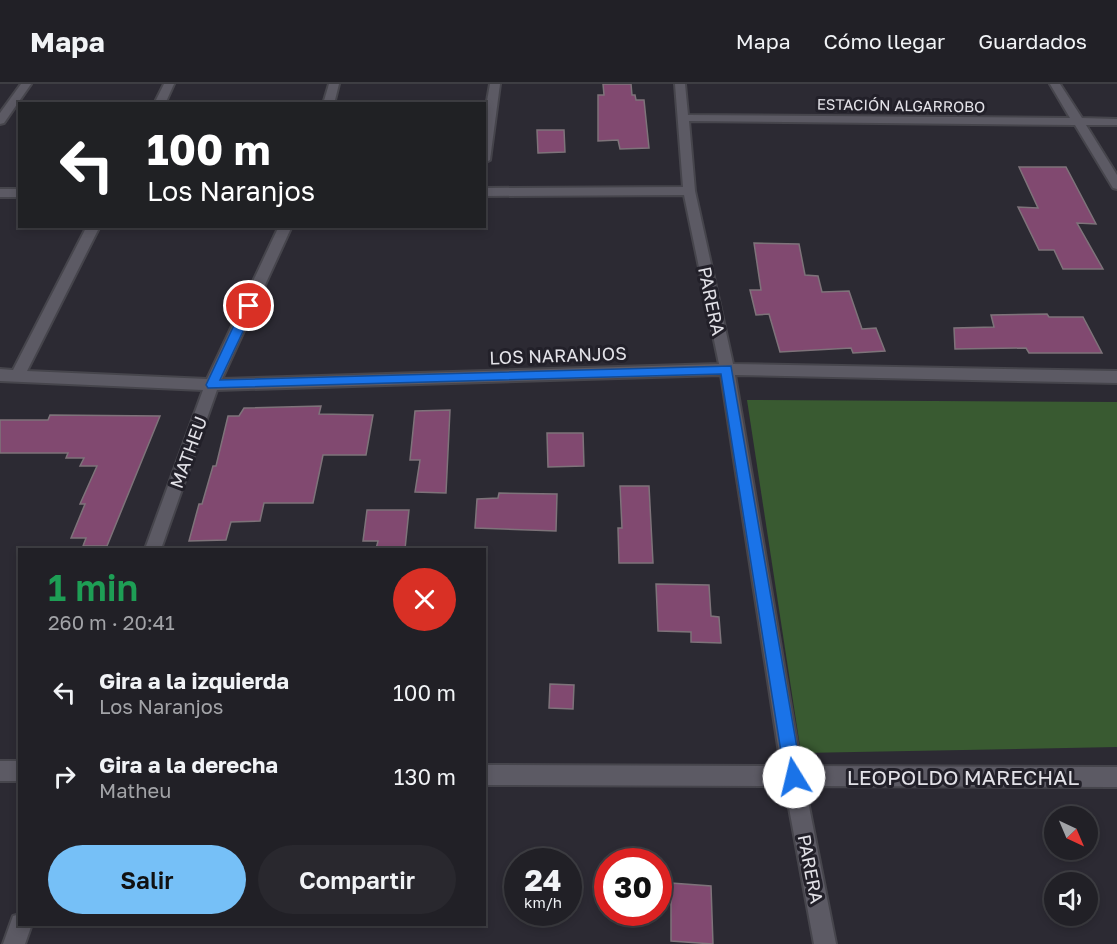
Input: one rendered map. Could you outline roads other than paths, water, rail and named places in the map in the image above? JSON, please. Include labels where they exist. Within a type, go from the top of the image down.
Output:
[{"type":"street","points":[[0,121],[26,84]]},
{"type":"street","points":[[160,102],[169,84]]},
{"type":"street","points":[[329,102],[334,84]]},
{"type":"street","points":[[486,146],[495,84]]},
{"type":"street","name":"PARERA","points":[[680,84],[689,191],[726,369],[794,777],[825,944]]},
{"type":"street","points":[[1055,84],[1117,185]]},
{"type":"street","name":"ESTACIÓN ALGARROBO","points":[[684,118],[1117,122]]},
{"type":"street","points":[[486,192],[689,191]]},
{"type":"street","points":[[0,193],[18,193]]},
{"type":"street","points":[[17,376],[93,228]]},
{"type":"street","name":"MATHEU","points":[[153,548],[212,385],[285,228]]},
{"type":"street","name":"LOS NARANJOS","points":[[0,375],[212,385],[726,369],[1117,377]]},
{"type":"street","points":[[0,771],[18,771]]},
{"type":"street","name":"LEOPOLDO MARECHAL","points":[[486,775],[1117,777]]},
{"type":"street","points":[[14,944],[20,926]]}]
